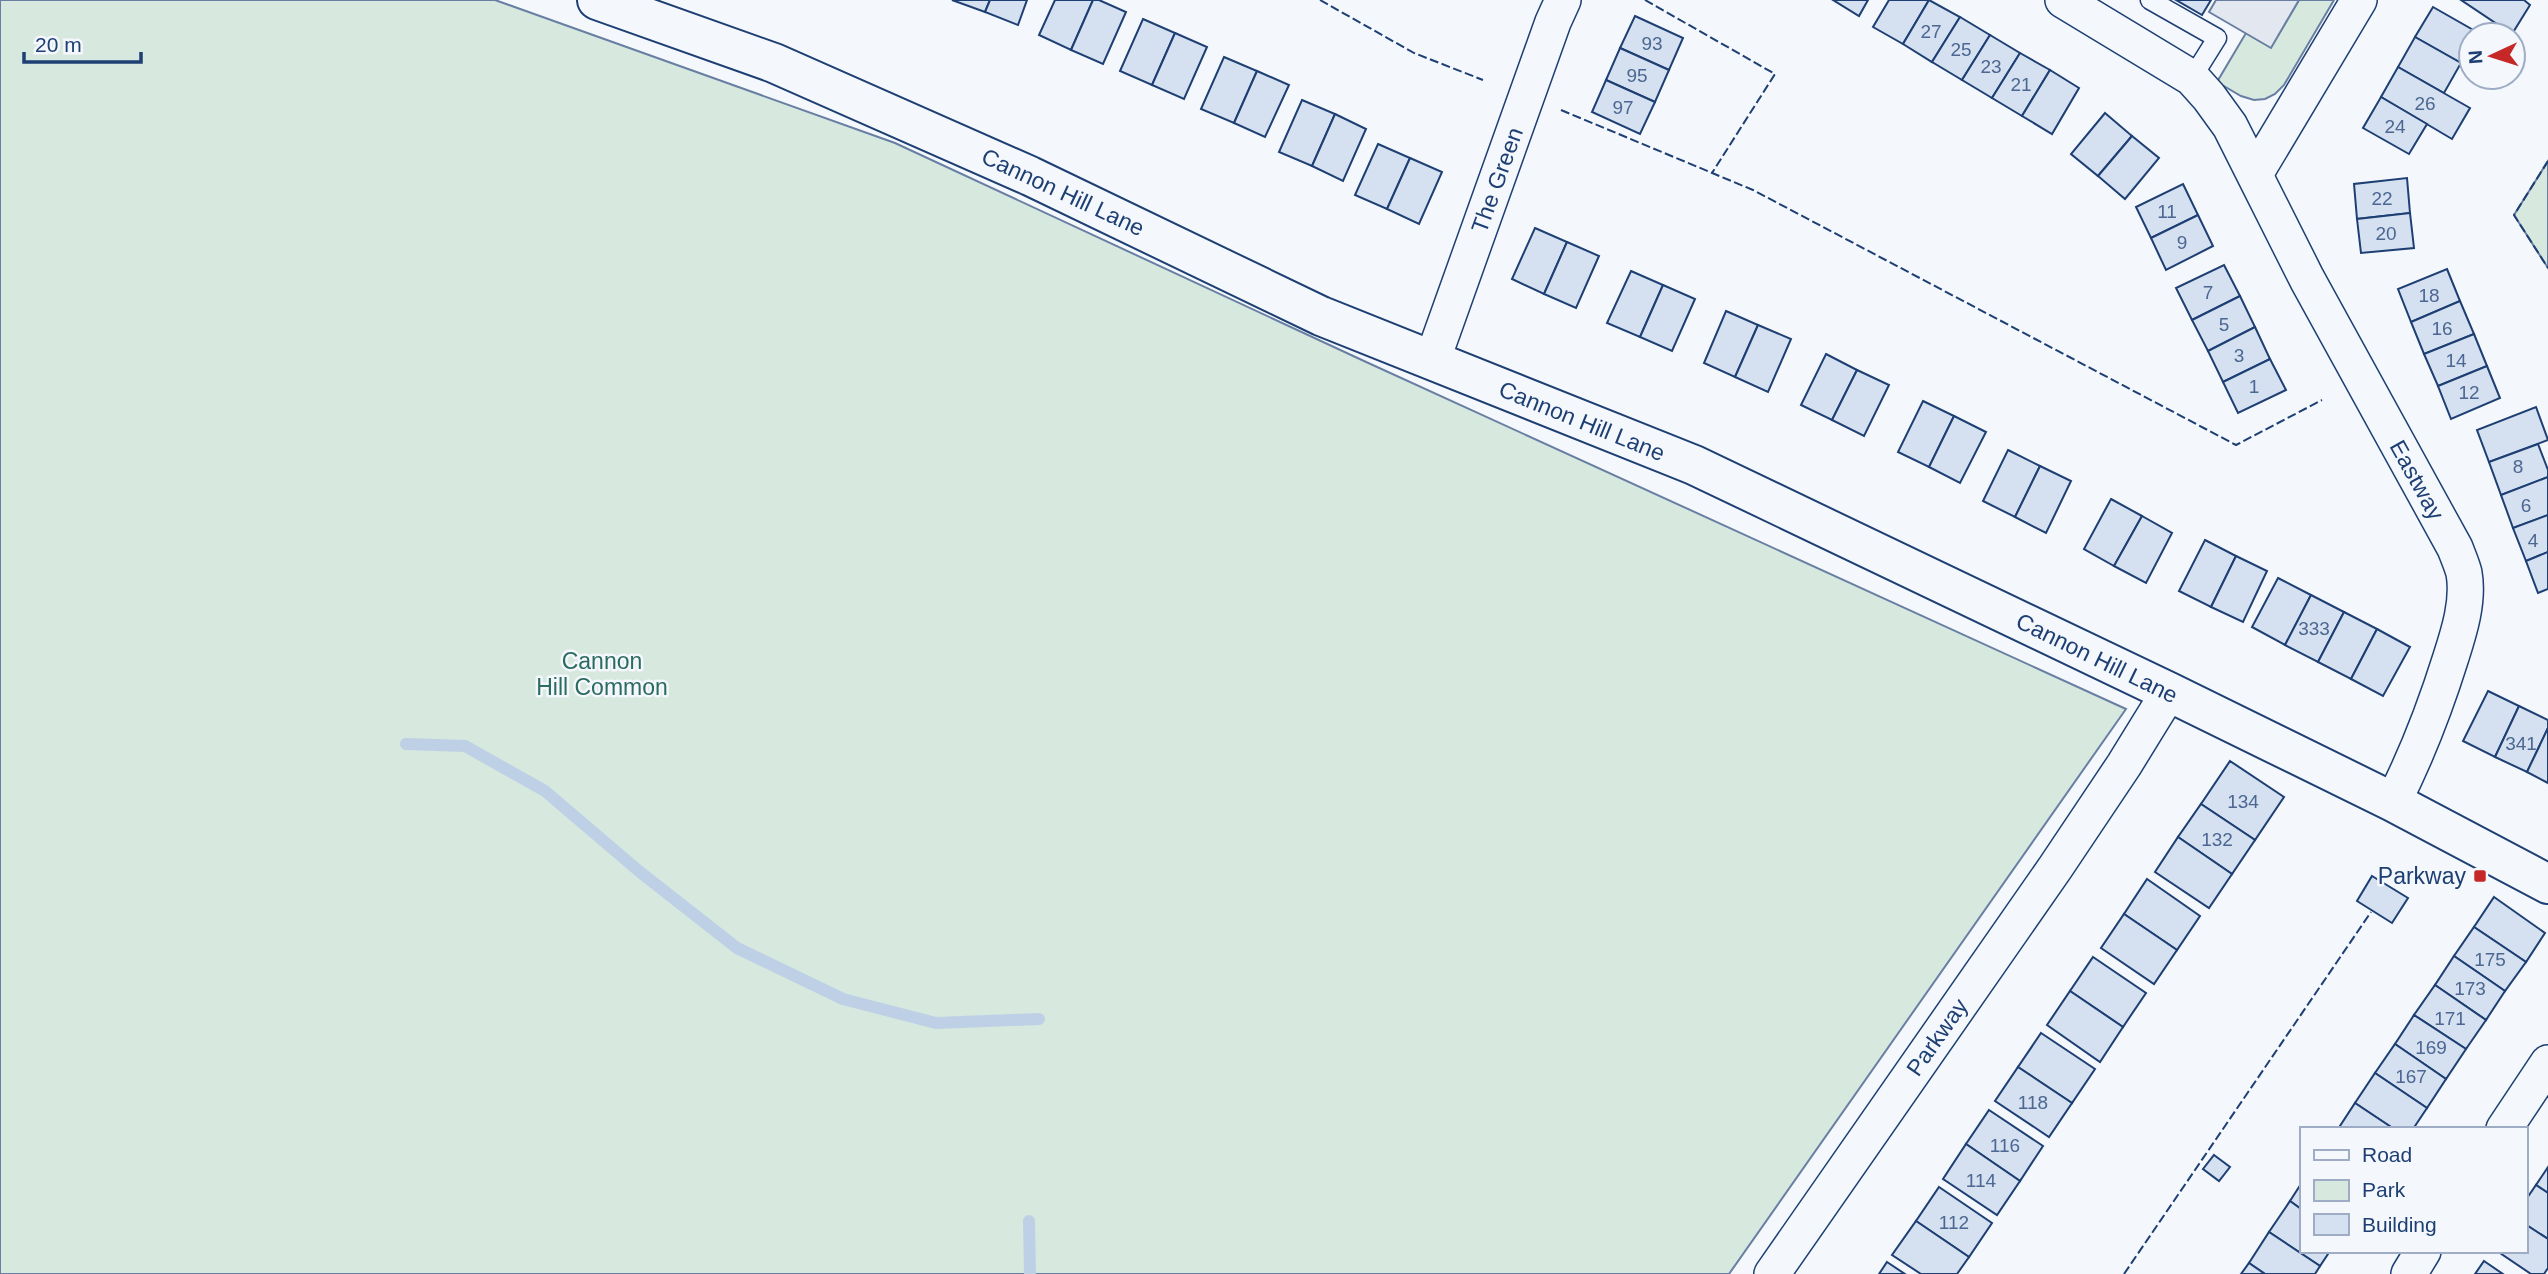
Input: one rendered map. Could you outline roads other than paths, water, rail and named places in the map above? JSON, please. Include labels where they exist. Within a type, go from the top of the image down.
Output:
[{"type":"street","name":"Cannon Hill Lane","points":[[597,0],[774,63],[1042,181],[1321,316],[1694,465],[2169,692],[2393,802],[2548,884]]},
{"type":"street","name":"The Green","points":[[1432,361],[1563,0]]},
{"type":"street","name":"Eastway","points":[[2063,0],[2192,78],[2230,126],[2307,279],[2455,548],[2464,573],[2464,601],[2459,631],[2435,708],[2415,759],[2393,802]]},
{"type":"street","points":[[2255,174],[2359,0]]},
{"type":"street","name":"Parkway","points":[[1772,1274],[2062,856],[2124,765],[2169,692]]},
{"type":"street","points":[[2505,1127],[2548,1063]]},
{"type":"street","points":[[2409,1274],[2422,1253]]},
{"type":"lane","points":[[2150,0],[2217,38],[2192,78]]},
{"type":"waterway","points":[[406,744],[465,746],[545,791],[640,872],[737,948],[843,999],[936,1023],[1039,1019]]},
{"type":"waterway","points":[[1029,1221],[1030,1274]]},
{"type":"place","name":"Parkway","points":[[2480,876]]},
{"type":"park label","name":"Cannon Hill Common","points":[[602,674]]}]
